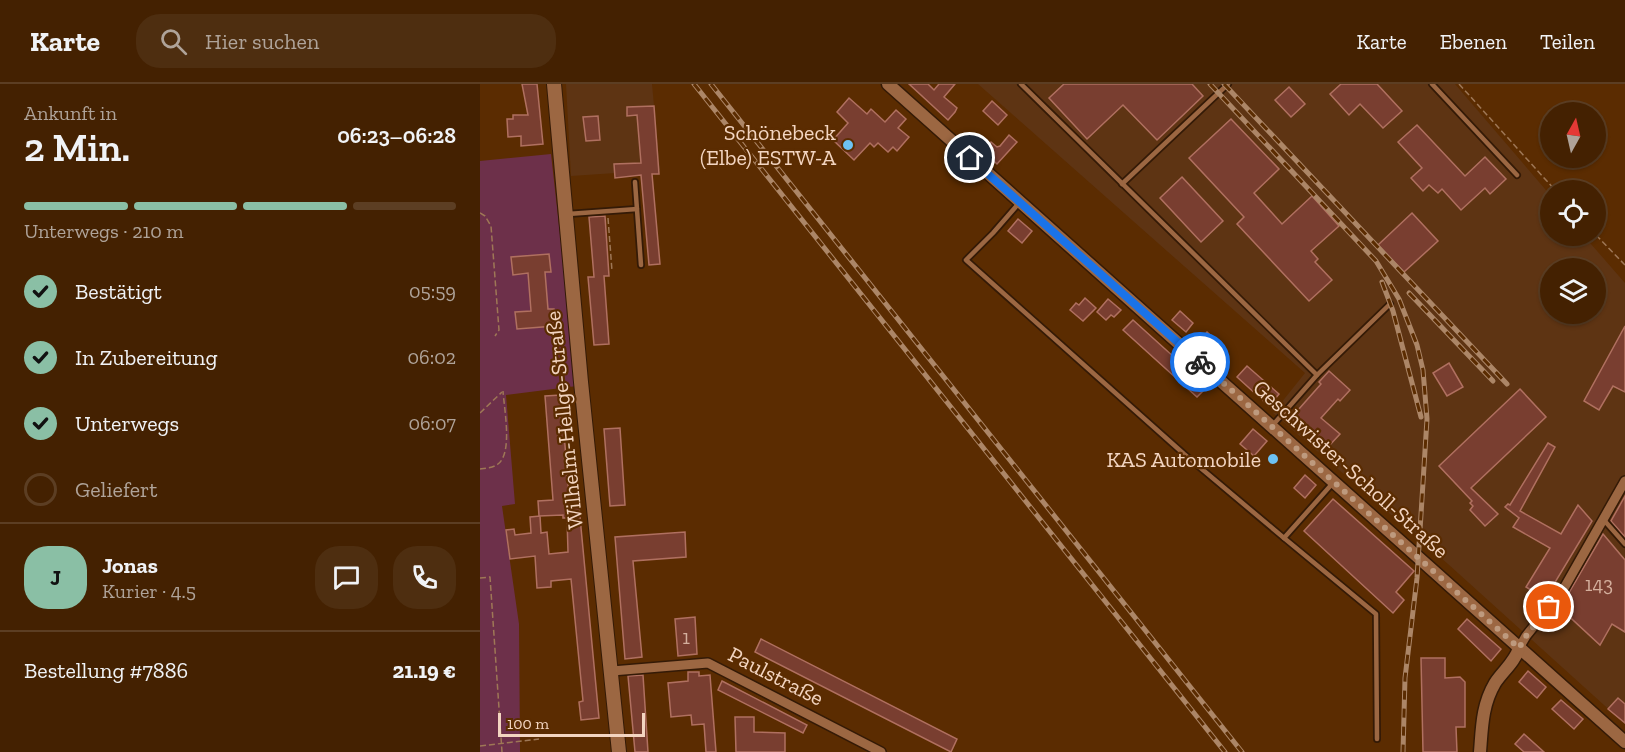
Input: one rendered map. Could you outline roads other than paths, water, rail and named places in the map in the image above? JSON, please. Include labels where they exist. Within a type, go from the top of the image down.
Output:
[{"type":"main road","name":"Wilhelm-Hellge-Straße","points":[[554,84],[619,752]]},
{"type":"street","name":"Geschwister-Scholl-Straße","points":[[888,84],[1625,742]]},
{"type":"street","points":[[1480,752],[1482,719],[1488,696],[1517,655],[1526,636],[1563,590],[1625,482]]},
{"type":"street","name":"Paulstraße","points":[[612,671],[708,663],[881,752]]},
{"type":"lane","points":[[1021,84],[1317,375]]},
{"type":"lane","points":[[1122,184],[1228,84]]},
{"type":"lane","points":[[1432,84],[1517,175]]},
{"type":"lane","points":[[635,182],[641,265]]},
{"type":"lane","points":[[1020,202],[966,260],[1184,453],[1376,614],[1377,739]]},
{"type":"lane","points":[[565,214],[637,209]]},
{"type":"lane","points":[[1272,426],[1317,375],[1390,304]]},
{"type":"lane","points":[[1284,538],[1334,482]]},
{"type":"lane","points":[[1603,519],[1625,544]]},
{"type":"railway","points":[[694,84],[1225,752]]},
{"type":"railway","points":[[711,84],[1242,752]]},
{"type":"railway","points":[[1210,84],[1376,261],[1399,299],[1417,345],[1423,370],[1427,419],[1417,578],[1405,678],[1403,752]]},
{"type":"railway","points":[[1224,84],[1507,384]]},
{"type":"railway","points":[[1382,282],[1393,311],[1421,417]]},
{"type":"railway","points":[[1409,293],[1493,381]]},
{"type":"place","name":"Schönebeck (Elbe) ESTW-A","points":[[848,145]]},
{"type":"place","name":"KAS Automobile","points":[[1273,459]]}]
